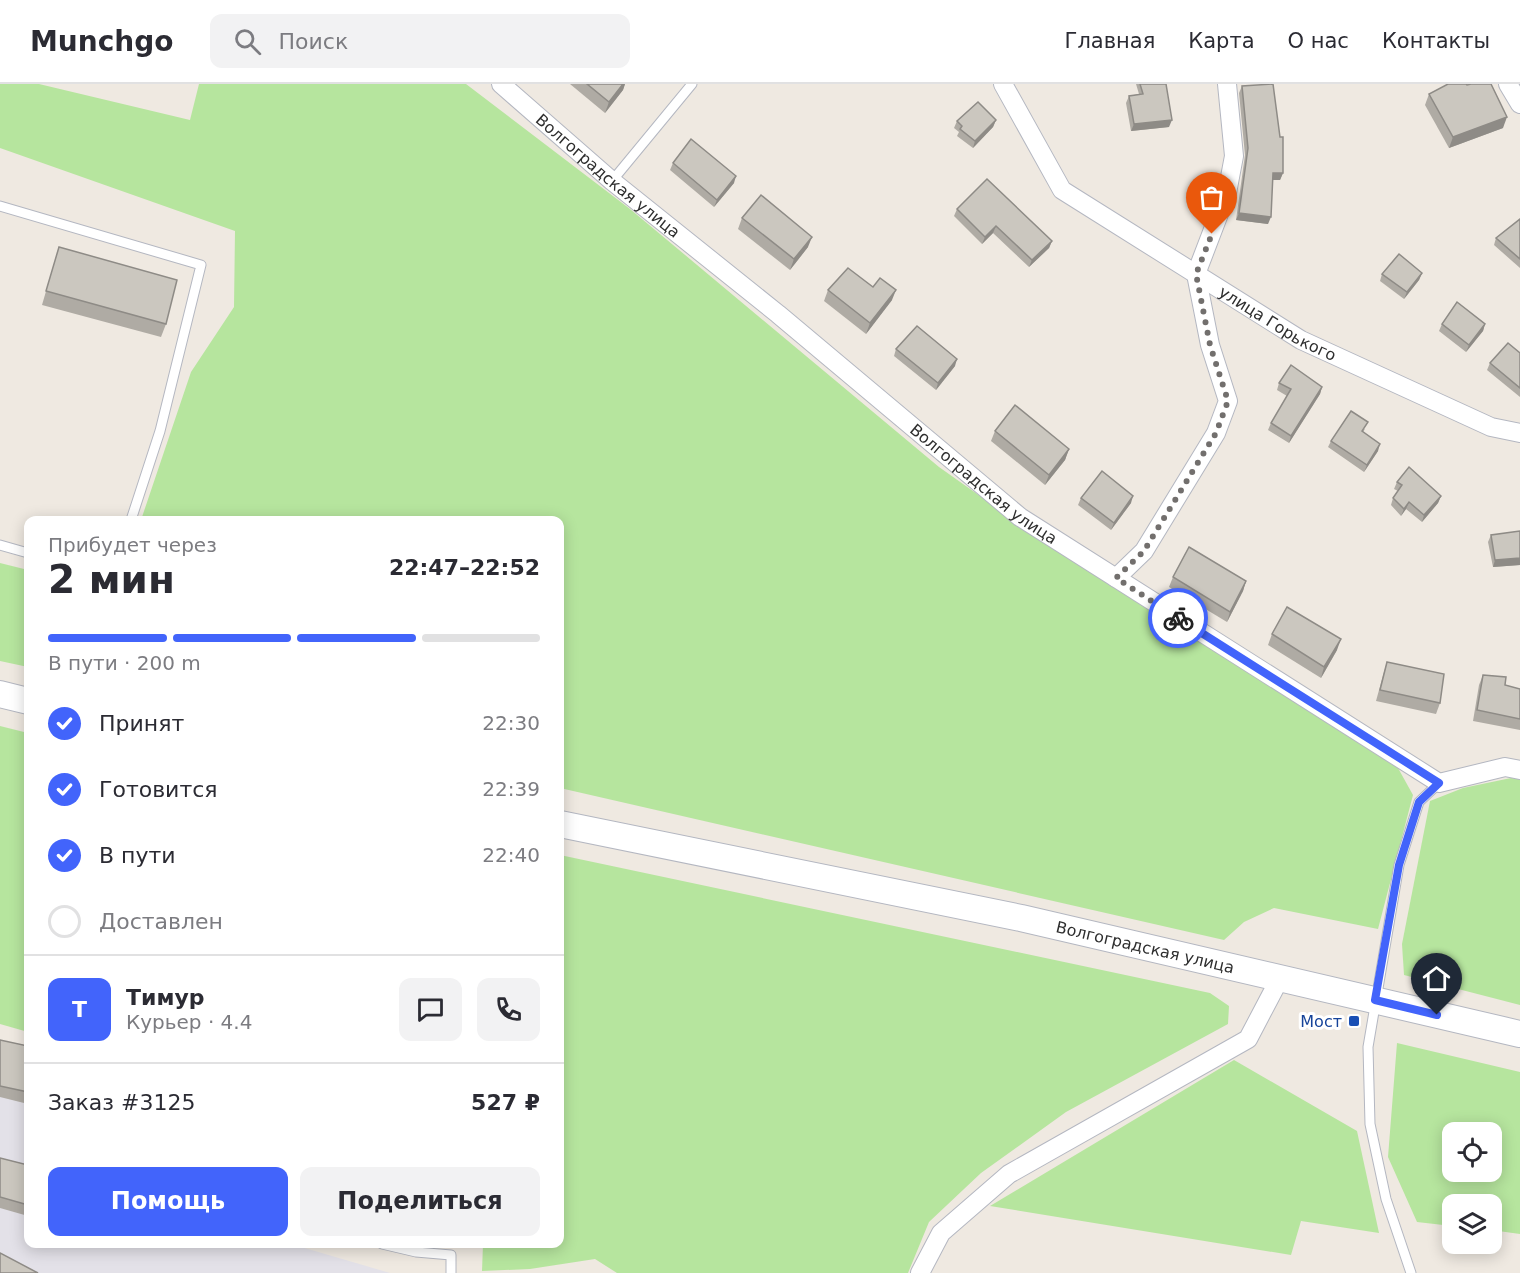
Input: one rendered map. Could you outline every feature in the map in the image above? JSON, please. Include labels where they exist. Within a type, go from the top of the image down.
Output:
[{"type":"main road","points":[[0,694],[24,700]]},
{"type":"main road","name":"Волгоградская улица","points":[[564,825],[1021,918],[1520,1034]]},
{"type":"street","name":"Волгоградская улица","points":[[501,84],[612,181],[778,314],[1020,517],[1439,783]]},
{"type":"street","name":"улица Горького","points":[[1003,84],[1062,190],[1301,340],[1491,427],[1520,434]]},
{"type":"street","points":[[1116,578],[1144,551],[1216,433],[1228,401],[1210,345],[1196,274],[1227,193],[1234,156],[1227,84]]},
{"type":"street","points":[[1508,84],[1520,104]]},
{"type":"street","points":[[1439,783],[1504,767],[1520,770]]},
{"type":"street","points":[[920,1273],[941,1233],[1009,1174],[1248,1039],[1280,978]]},
{"type":"lane","points":[[612,181],[692,84]]},
{"type":"lane","points":[[0,206],[201,265],[160,431],[132,516]]},
{"type":"lane","points":[[0,545],[24,552]]},
{"type":"lane","points":[[1411,1273],[1386,1198],[1370,1124],[1368,1047],[1399,865],[1419,802],[1439,783]]},
{"type":"lane","points":[[399,1248],[451,1255]]},
{"type":"lane","points":[[451,1273],[452,1248]]},
{"type":"shaded area","points":[[0,1046],[24,1052],[24,1248],[305,1248],[390,1273],[0,1273]]},
{"type":"green space","points":[[0,84],[39,84],[190,120],[199,84],[466,84],[630,209],[939,467],[1062,554],[1398,768],[1413,795],[1378,929],[1274,908],[1244,922],[1224,940],[564,789],[564,516],[142,516],[191,372],[234,307],[235,231],[0,148]]},
{"type":"green space","points":[[0,563],[24,569],[24,666],[0,661]]},
{"type":"green space","points":[[0,726],[24,732],[24,1031],[0,1024]]},
{"type":"green space","points":[[1511,778],[1520,779],[1520,1005],[1404,975],[1402,944],[1430,801],[1463,788]]},
{"type":"green space","points":[[564,856],[1210,993],[1229,1006],[1228,1024],[1066,1112],[981,1173],[929,1222],[908,1273],[617,1273],[595,1259],[530,1269],[482,1271],[483,1248],[564,1248]]},
{"type":"green space","points":[[1397,1043],[1520,1072],[1520,1234],[1502,1232],[1502,1194],[1442,1194],[1442,1225],[1417,1222],[1388,1157]]},
{"type":"green space","points":[[1234,1060],[1357,1131],[1379,1233],[1301,1221],[1291,1255],[990,1206]]},
{"type":"building","points":[[587,84],[623,84],[609,102]]},
{"type":"building","points":[[1140,84],[1166,84],[1172,120],[1134,124],[1129,96],[1143,94]]},
{"type":"building","points":[[1273,84],[1280,137],[1283,137],[1283,173],[1273,173],[1271,217],[1239,213],[1248,148],[1242,86]]},
{"type":"building","points":[[1448,84],[1491,84],[1507,117],[1453,137],[1429,94]]},
{"type":"building","points":[[978,102],[996,120],[975,141],[960,129],[962,126],[957,121]]},
{"type":"building","points":[[691,139],[736,176],[717,200],[673,163]]},
{"type":"building","points":[[987,179],[1052,241],[1032,260],[996,226],[985,237],[957,209]]},
{"type":"building","points":[[761,195],[812,237],[794,259],[742,218]]},
{"type":"building","points":[[1520,219],[1520,259],[1496,238]]},
{"type":"building","points":[[59,247],[177,280],[166,324],[46,291]]},
{"type":"building","points":[[1399,254],[1422,273],[1407,292],[1382,274]]},
{"type":"building","points":[[848,268],[873,287],[880,278],[896,290],[870,323],[828,290]]},
{"type":"building","points":[[1457,302],[1485,324],[1469,345],[1442,324]]},
{"type":"building","points":[[917,326],[957,359],[938,383],[896,349]]},
{"type":"building","points":[[1508,343],[1520,353],[1520,388],[1490,363]]},
{"type":"building","points":[[1291,365],[1322,387],[1291,436],[1271,423],[1291,389],[1279,383]]},
{"type":"building","points":[[1015,405],[1069,449],[1049,475],[995,431]]},
{"type":"building","points":[[1351,411],[1368,422],[1362,431],[1380,444],[1367,465],[1331,441]]},
{"type":"building","points":[[1409,467],[1441,496],[1424,515],[1409,502],[1404,509],[1393,498],[1402,485],[1397,482]]},
{"type":"building","points":[[1102,471],[1133,496],[1114,523],[1081,498]]},
{"type":"building","points":[[1520,531],[1520,558],[1495,560],[1491,535]]},
{"type":"building","points":[[1189,547],[1246,581],[1230,612],[1173,577]]},
{"type":"building","points":[[1287,607],[1341,639],[1324,667],[1272,634]]},
{"type":"building","points":[[1387,662],[1444,674],[1440,703],[1380,690]]},
{"type":"building","points":[[1483,675],[1506,677],[1505,685],[1520,689],[1520,719],[1477,710]]},
{"type":"building","points":[[0,1040],[24,1045],[24,1091],[0,1086]]},
{"type":"building","points":[[0,1158],[24,1164],[24,1204],[0,1197]]},
{"type":"building","points":[[0,1253],[38,1273],[0,1273]]},
{"type":"way so far","points":[[1178,618],[1116,578],[1144,551],[1216,433],[1228,401],[1210,345],[1196,274],[1212,234]]},
{"type":"place","name":"Мост","points":[[1354,1021]]},
{"type":"route","points":[[1178,618],[1439,783],[1419,802],[1399,865],[1375,1000],[1437,1015]]}]
